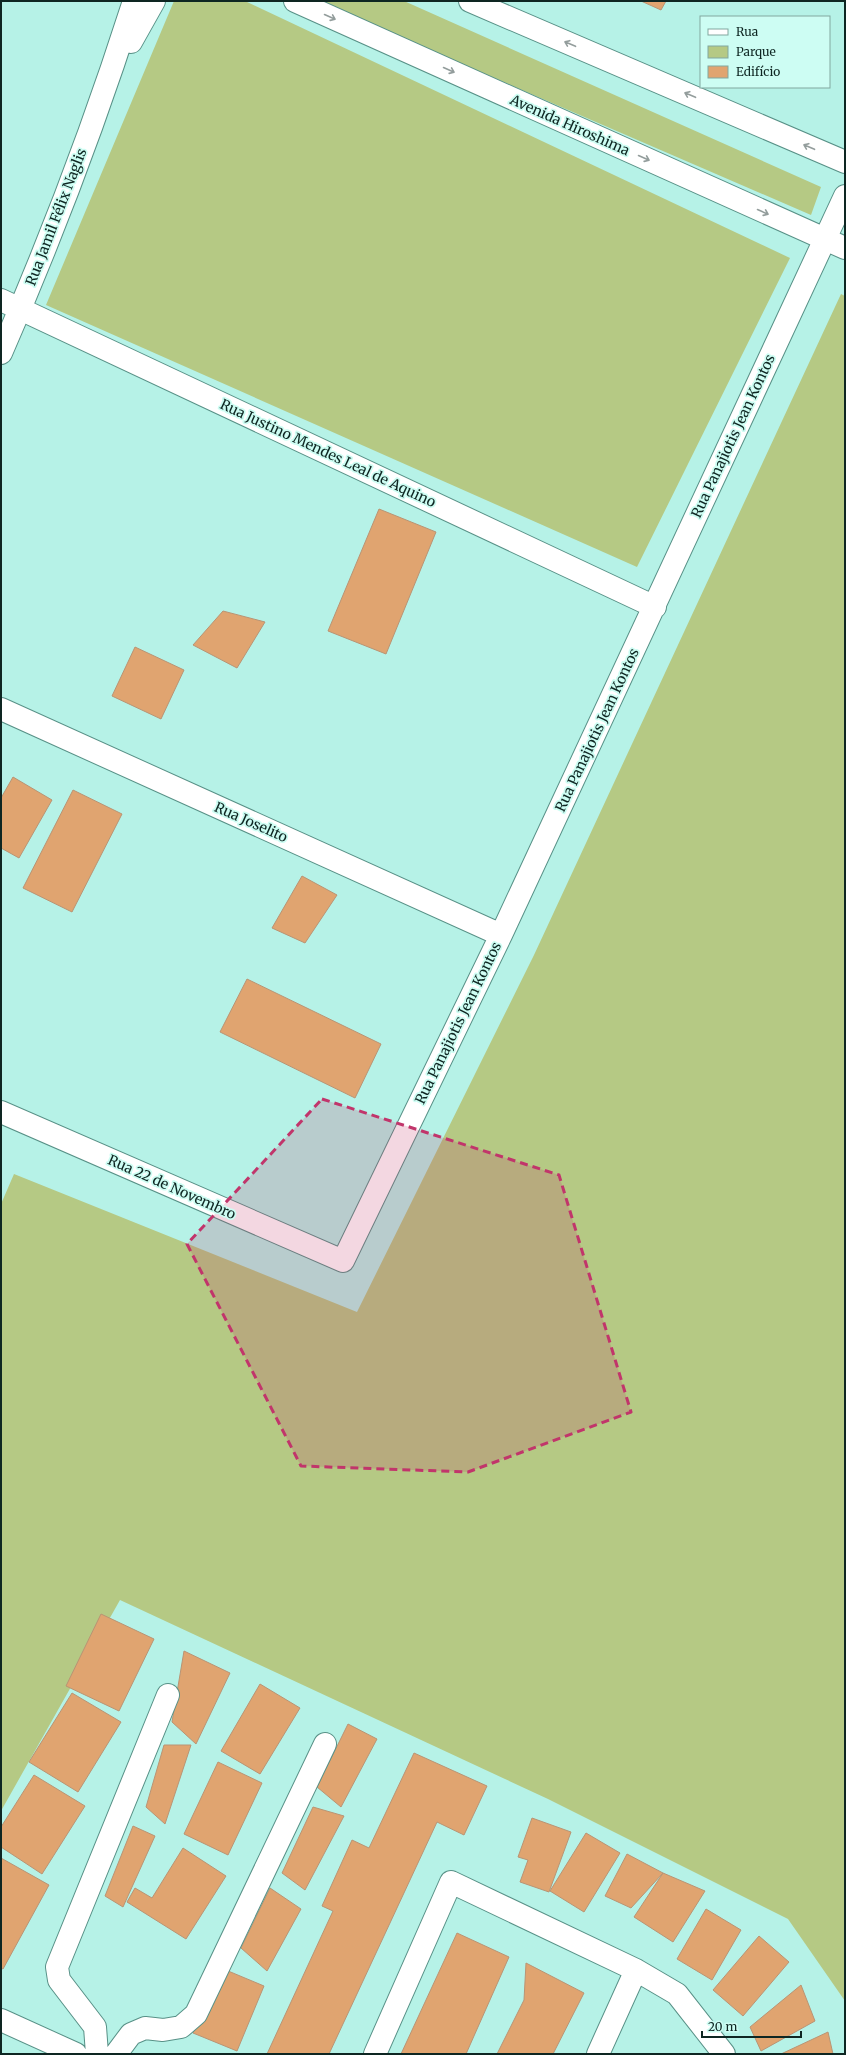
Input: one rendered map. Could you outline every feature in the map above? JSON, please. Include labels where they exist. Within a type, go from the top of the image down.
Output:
[{"type":"street","name":"Rua Jamil Félix Naglis","points":[[1,353],[21,308],[108,81],[134,1]]},
{"type":"street","name":"Rua Jamil Félix Naglis","points":[[108,81],[154,1]]},
{"type":"street","name":"Avenida Hiroshima","points":[[295,1],[845,248]]},
{"type":"street","points":[[470,1],[845,162]]},
{"type":"street","name":"Rua Panajiotis Jean Kontos","points":[[343,1261],[501,935],[845,196]]},
{"type":"street","name":"Rua Justino Mendes Leal de Aquino","points":[[1,300],[21,308],[655,607]]},
{"type":"street","name":"Rua Joselito","points":[[1,709],[501,935]]},
{"type":"street","name":"Rua 22 de Novembro","points":[[1,1112],[343,1261]]},
{"type":"street","points":[[97,2054],[95,2027],[59,1980],[57,1967],[168,1695]]},
{"type":"street","points":[[116,2054],[131,2034],[145,2028],[163,2030],[181,2027],[196,2014],[325,1744]]},
{"type":"street","points":[[375,2054],[451,1882],[636,1970],[677,1994],[724,2054]]},
{"type":"street","points":[[598,2054],[636,1970]]},
{"type":"street","points":[[2,2025],[76,2054]]},
{"type":"highlighted area","points":[[322,1099],[559,1175],[631,1412],[468,1472],[301,1466],[187,1244]]},
{"type":"green space","points":[[174,1],[245,1],[790,258],[637,567],[46,305]]},
{"type":"green space","points":[[316,1],[404,1],[821,187],[811,215]]},
{"type":"green space","points":[[841,294],[845,296],[845,2001],[788,1919],[548,1799],[120,1600],[1,1811],[1,1204],[14,1174],[357,1312],[534,955]]},
{"type":"building","points":[[641,1],[666,1],[661,10]]},
{"type":"building","points":[[379,509],[436,532],[386,654],[328,631]]},
{"type":"building","points":[[223,611],[265,622],[237,668],[193,645]]},
{"type":"building","points":[[135,647],[184,670],[161,719],[112,696]]},
{"type":"building","points":[[13,777],[52,800],[19,858],[1,848],[1,798]]},
{"type":"building","points":[[73,790],[122,814],[72,912],[23,888]]},
{"type":"building","points":[[302,876],[337,895],[305,943],[272,928]]},
{"type":"building","points":[[247,979],[381,1044],[355,1098],[220,1032]]},
{"type":"building","points":[[101,1614],[154,1639],[119,1711],[66,1686]]},
{"type":"building","points":[[184,1651],[230,1673],[196,1744],[172,1722]]},
{"type":"building","points":[[260,1684],[300,1708],[260,1774],[221,1751]]},
{"type":"building","points":[[72,1693],[121,1722],[78,1792],[29,1762]]},
{"type":"building","points":[[348,1724],[377,1739],[341,1807],[317,1787]]},
{"type":"building","points":[[164,1745],[191,1745],[165,1824],[146,1807]]},
{"type":"building","points":[[414,1753],[487,1786],[464,1835],[437,1822],[329,2054],[267,2054],[333,1911],[322,1906],[352,1840],[369,1848]]},
{"type":"building","points":[[218,1762],[262,1783],[228,1855],[184,1834]]},
{"type":"building","points":[[34,1775],[85,1806],[42,1874],[1,1847],[1,1827]]},
{"type":"building","points":[[313,1807],[344,1816],[305,1890],[282,1873]]},
{"type":"building","points":[[532,1818],[571,1832],[549,1892],[520,1882],[528,1860],[518,1857]]},
{"type":"building","points":[[133,1826],[155,1836],[123,1907],[105,1896]]},
{"type":"building","points":[[586,1833],[620,1853],[584,1912],[550,1891]]},
{"type":"building","points":[[183,1848],[226,1876],[186,1939],[127,1902],[135,1888],[152,1898]]},
{"type":"building","points":[[627,1854],[663,1873],[631,1908],[605,1896]]},
{"type":"building","points":[[1,1858],[49,1885],[3,1969],[1,1968]]},
{"type":"building","points":[[663,1873],[705,1891],[673,1942],[634,1917]]},
{"type":"building","points":[[270,1888],[301,1909],[267,1971],[241,1948]]},
{"type":"building","points":[[706,1909],[741,1930],[712,1980],[677,1959]]},
{"type":"building","points":[[457,1933],[509,1957],[466,2054],[401,2054]]},
{"type":"building","points":[[759,1936],[789,1962],[743,2016],[713,1990]]},
{"type":"building","points":[[526,1963],[584,1993],[553,2054],[497,2054],[524,2000]]},
{"type":"building","points":[[221,1968],[264,1986],[237,2051],[193,2033]]},
{"type":"building","points":[[801,1985],[815,2021],[761,2051],[750,2027]]},
{"type":"building","points":[[828,2032],[833,2054],[781,2054]]}]
